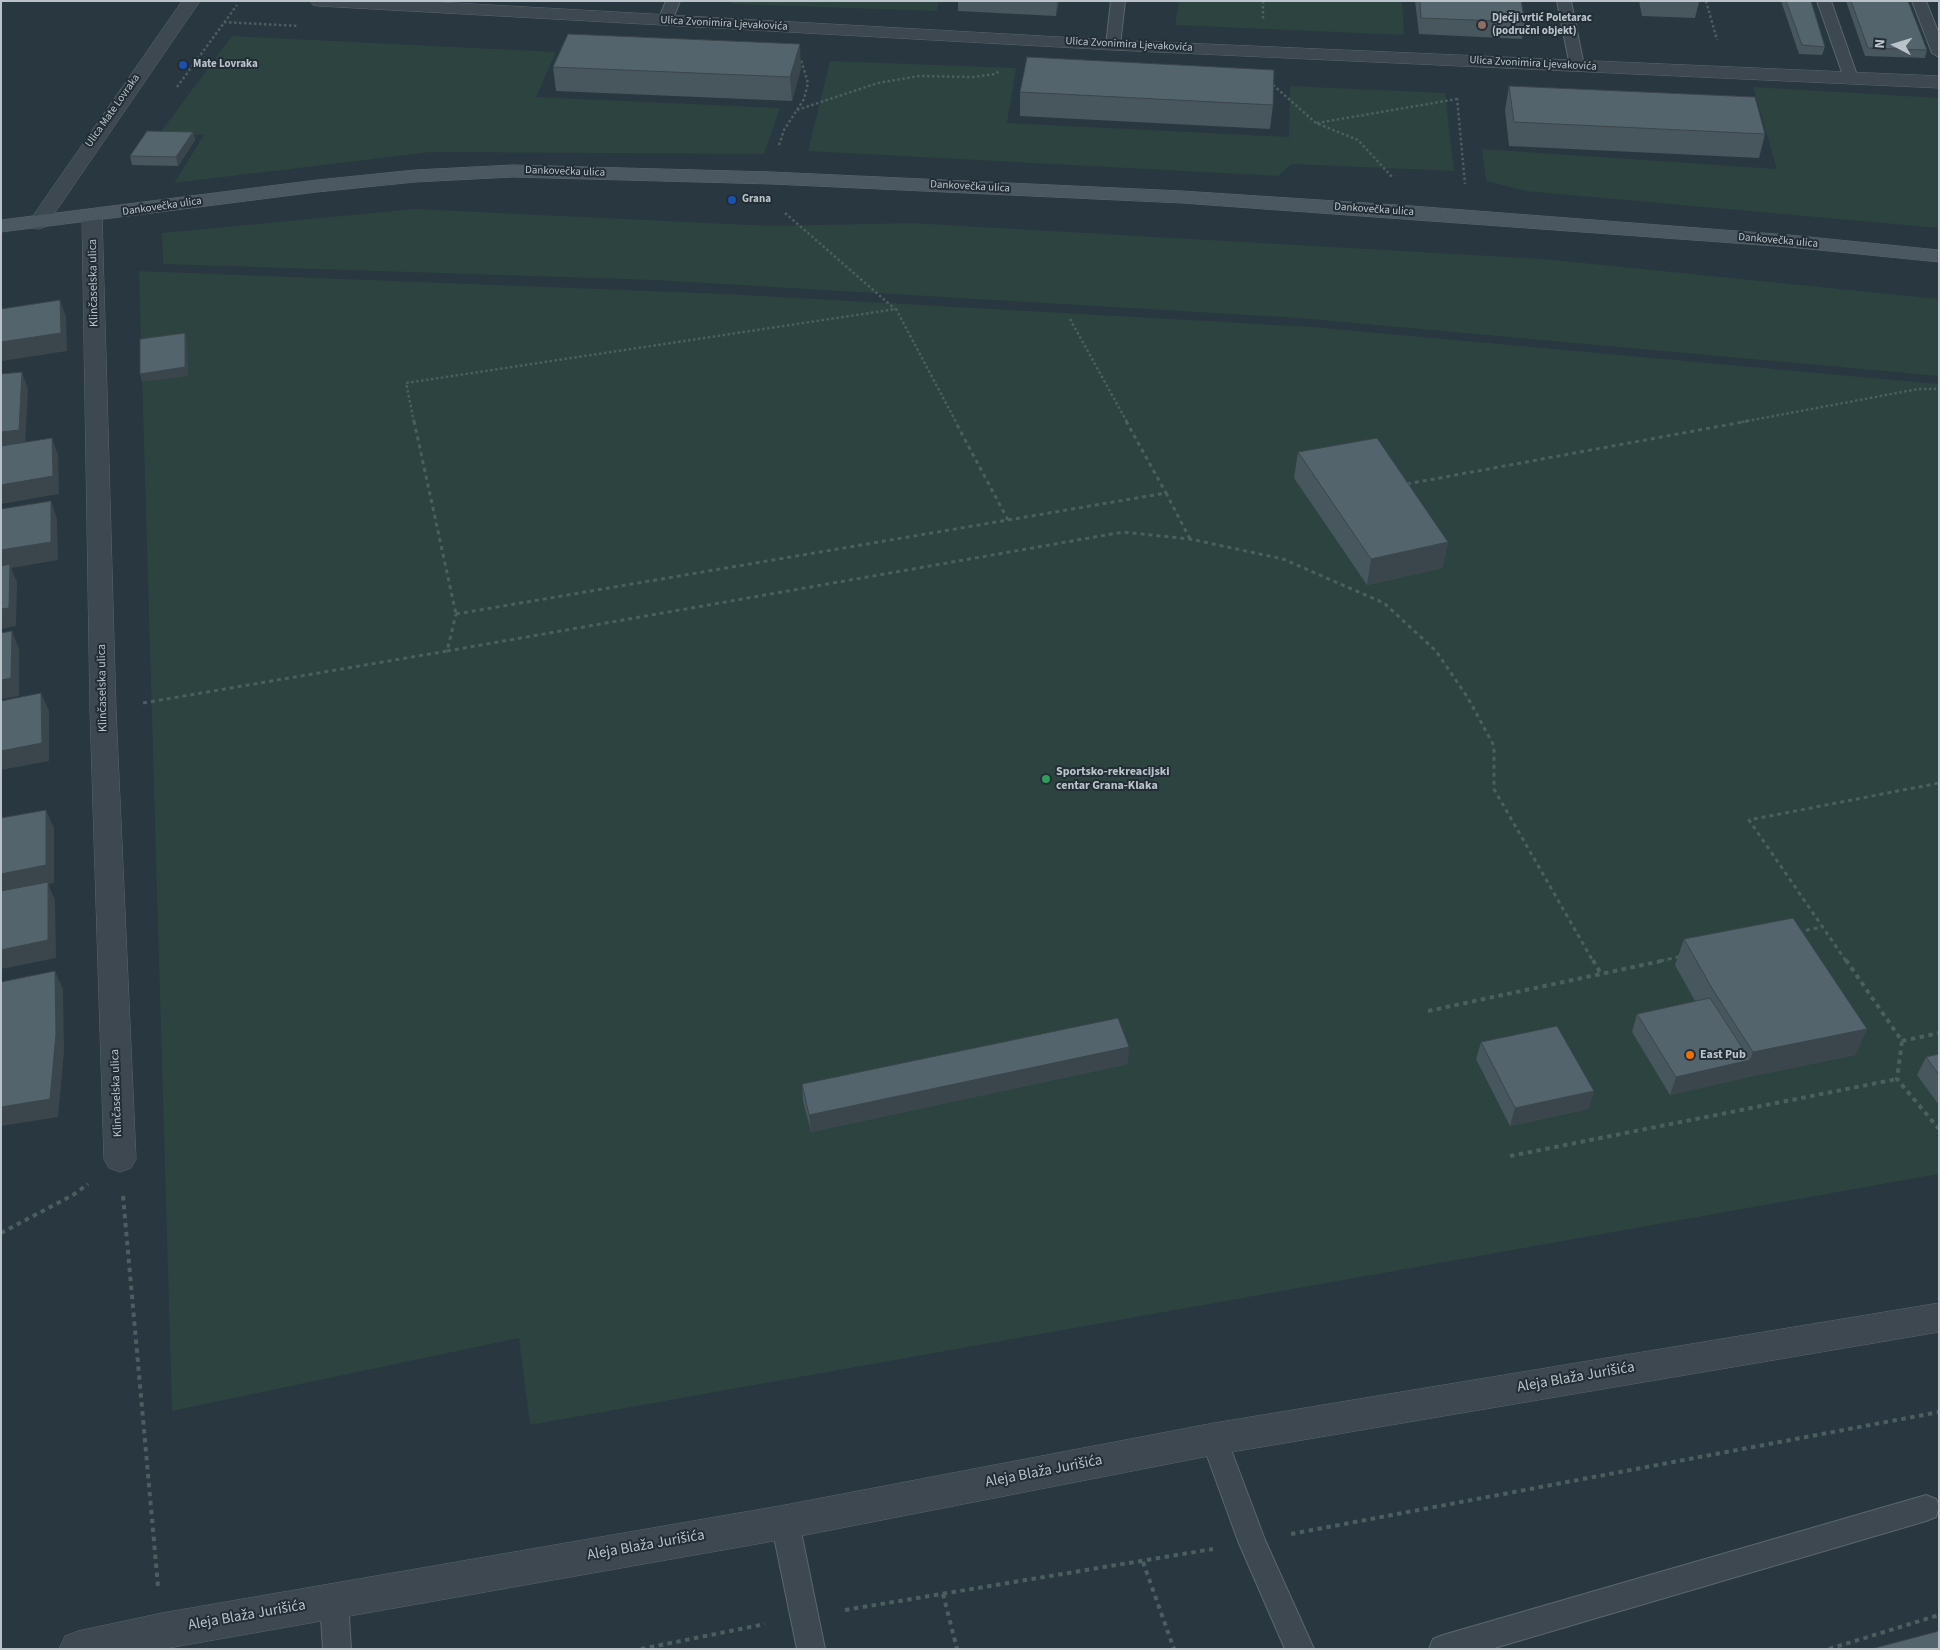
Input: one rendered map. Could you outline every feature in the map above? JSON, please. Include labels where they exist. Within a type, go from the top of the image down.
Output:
[{"type":"main road","name":"Dankovečka ulica","points":[[1,226],[38,223],[318,186],[415,176],[513,171],[772,178],[1182,197],[1412,212],[1789,241],[1939,256]]},
{"type":"street","name":"Ulica Mate Lovraka","points":[[38,223],[191,1]]},
{"type":"street","name":"Ulica Zvonimira Ljevakovića","points":[[319,1],[1113,45],[1939,82]]},
{"type":"street","name":"Klinčaselska ulica","points":[[92,216],[103,710],[120,1159]]},
{"type":"street","name":"Aleja Blaža Jurišića","points":[[78,1649],[162,1631],[785,1522],[1214,1439],[1939,1317]]},
{"type":"lane","points":[[666,21],[673,1]]},
{"type":"lane","points":[[1113,45],[1118,1]]},
{"type":"lane","points":[[1564,1],[1577,66]]},
{"type":"lane","points":[[1824,1],[1851,78]]},
{"type":"lane","points":[[1919,1],[1939,53]]},
{"type":"lane","points":[[1214,1439],[1252,1542],[1300,1649]]},
{"type":"lane","points":[[1443,1649],[1926,1508]]},
{"type":"lane","points":[[785,1522],[811,1649]]},
{"type":"lane","points":[[334,1602],[338,1649]]},
{"type":"path","points":[[1706,1],[1726,72]]},
{"type":"path","points":[[778,147],[784,130],[804,99],[808,82],[805,66],[798,53]]},
{"type":"path","points":[[797,110],[878,83],[919,76],[973,77],[995,74],[1000,70]]},
{"type":"path","points":[[1269,82],[1316,123],[1358,140],[1397,182]]},
{"type":"path","points":[[1457,92],[1465,184]]},
{"type":"path","points":[[1316,123],[1457,98]]},
{"type":"path","points":[[783,212],[896,309],[1008,520]]},
{"type":"path","points":[[447,651],[456,614],[406,382],[896,309]]},
{"type":"path","points":[[1070,319],[1190,539]]},
{"type":"path","points":[[1407,484],[1918,389],[1939,389]]},
{"type":"path","points":[[456,614],[1166,493]]},
{"type":"path","points":[[103,710],[1123,532],[1190,539],[1284,559],[1340,582],[1384,603],[1436,651],[1468,698],[1494,746],[1494,789],[1601,974]]},
{"type":"path","points":[[1939,783],[1748,820],[1902,1040],[1897,1078],[1939,1129]]},
{"type":"path","points":[[1793,933],[1822,926]]},
{"type":"path","points":[[1428,1011],[1688,955]]},
{"type":"path","points":[[1902,1040],[1939,1033]]},
{"type":"path","points":[[1510,1156],[1897,1078]]},
{"type":"path","points":[[1,1233],[73,1195],[120,1159]]},
{"type":"path","points":[[120,1159],[162,1631]]},
{"type":"path","points":[[1142,1562],[1174,1649]]},
{"type":"path","points":[[943,1594],[957,1649]]},
{"type":"path","points":[[1829,1649],[1939,1615]]},
{"type":"green space","points":[[732,1],[939,1],[937,11],[731,4]]},
{"type":"green space","points":[[1179,1],[1402,1],[1404,35],[1175,25]]},
{"type":"green space","points":[[232,36],[556,52],[536,97],[780,108],[764,154],[431,152],[174,183],[204,135],[160,133]]},
{"type":"green space","points":[[830,61],[1016,68],[1007,123],[1289,137],[1290,86],[1445,93],[1454,171],[1291,164],[1278,176],[808,151]]},
{"type":"green space","points":[[1753,87],[1939,98],[1939,228],[1525,191],[1486,181],[1482,149],[1777,169]]},
{"type":"green space","points":[[415,209],[772,226],[911,223],[1543,259],[1939,299],[1939,376],[1299,318],[655,280],[163,264],[162,233]]},
{"type":"green space","name":"Sportsko-rekreacijski centar Grana-Klaka","points":[[139,271],[727,294],[1313,327],[1939,384],[1939,1174],[530,1425],[519,1338],[172,1411]]},
{"type":"building","points":[[1420,1],[1521,1],[1525,22],[1421,18]]},
{"type":"building","points":[[1786,1],[1811,1],[1825,47],[1802,45]]},
{"type":"building","points":[[1851,1],[1908,1],[1927,50],[1868,48]]},
{"type":"building","points":[[568,34],[800,44],[790,77],[553,67]]},
{"type":"building","points":[[1027,57],[1274,70],[1273,105],[1020,92]]},
{"type":"building","points":[[1509,86],[1755,97],[1765,134],[1514,122]]},
{"type":"building","points":[[147,131],[193,132],[176,157],[130,156]]},
{"type":"building","points":[[60,300],[61,333],[1,342],[1,309]]},
{"type":"building","points":[[185,333],[185,367],[140,374],[140,339]]},
{"type":"building","points":[[22,372],[19,430],[1,432],[1,374]]},
{"type":"building","points":[[52,438],[53,476],[1,485],[1,446]]},
{"type":"building","points":[[1377,438],[1448,542],[1371,559],[1298,452]]},
{"type":"building","points":[[51,501],[51,542],[1,550],[1,509]]},
{"type":"building","points":[[10,564],[9,608],[1,609],[1,566]]},
{"type":"building","points":[[12,631],[11,678],[1,680],[1,633]]},
{"type":"building","points":[[41,693],[42,743],[1,751],[1,701]]},
{"type":"building","points":[[46,810],[46,865],[1,874],[1,818]]},
{"type":"building","points":[[48,882],[48,940],[1,950],[1,891]]},
{"type":"building","points":[[1793,918],[1867,1029],[1753,1052],[1713,990],[1684,939]]},
{"type":"building","points":[[55,971],[56,1034],[50,1099],[1,1107],[1,982]]},
{"type":"building","points":[[1710,998],[1750,1060],[1676,1077],[1637,1014]]},
{"type":"building","points":[[1118,1018],[1129,1047],[809,1115],[802,1084]]},
{"type":"building","points":[[1557,1026],[1594,1091],[1515,1108],[1481,1042]]},
{"type":"building","points":[[1939,1054],[1939,1075],[1926,1057]]},
{"type":"building","points":[[1939,1631],[1939,1649],[1871,1649]]},
{"type":"place","name":"Dječji vrtić Poletarac (područni objekt)","points":[[1482,25]]},
{"type":"place","name":"Mate Lovraka","points":[[183,65]]},
{"type":"place","name":"Grana","points":[[732,200]]},
{"type":"place","name":"Sportsko-rekreacijski centar Grana-Klaka","points":[[1046,779]]},
{"type":"place","name":"East Pub","points":[[1690,1055]]}]
